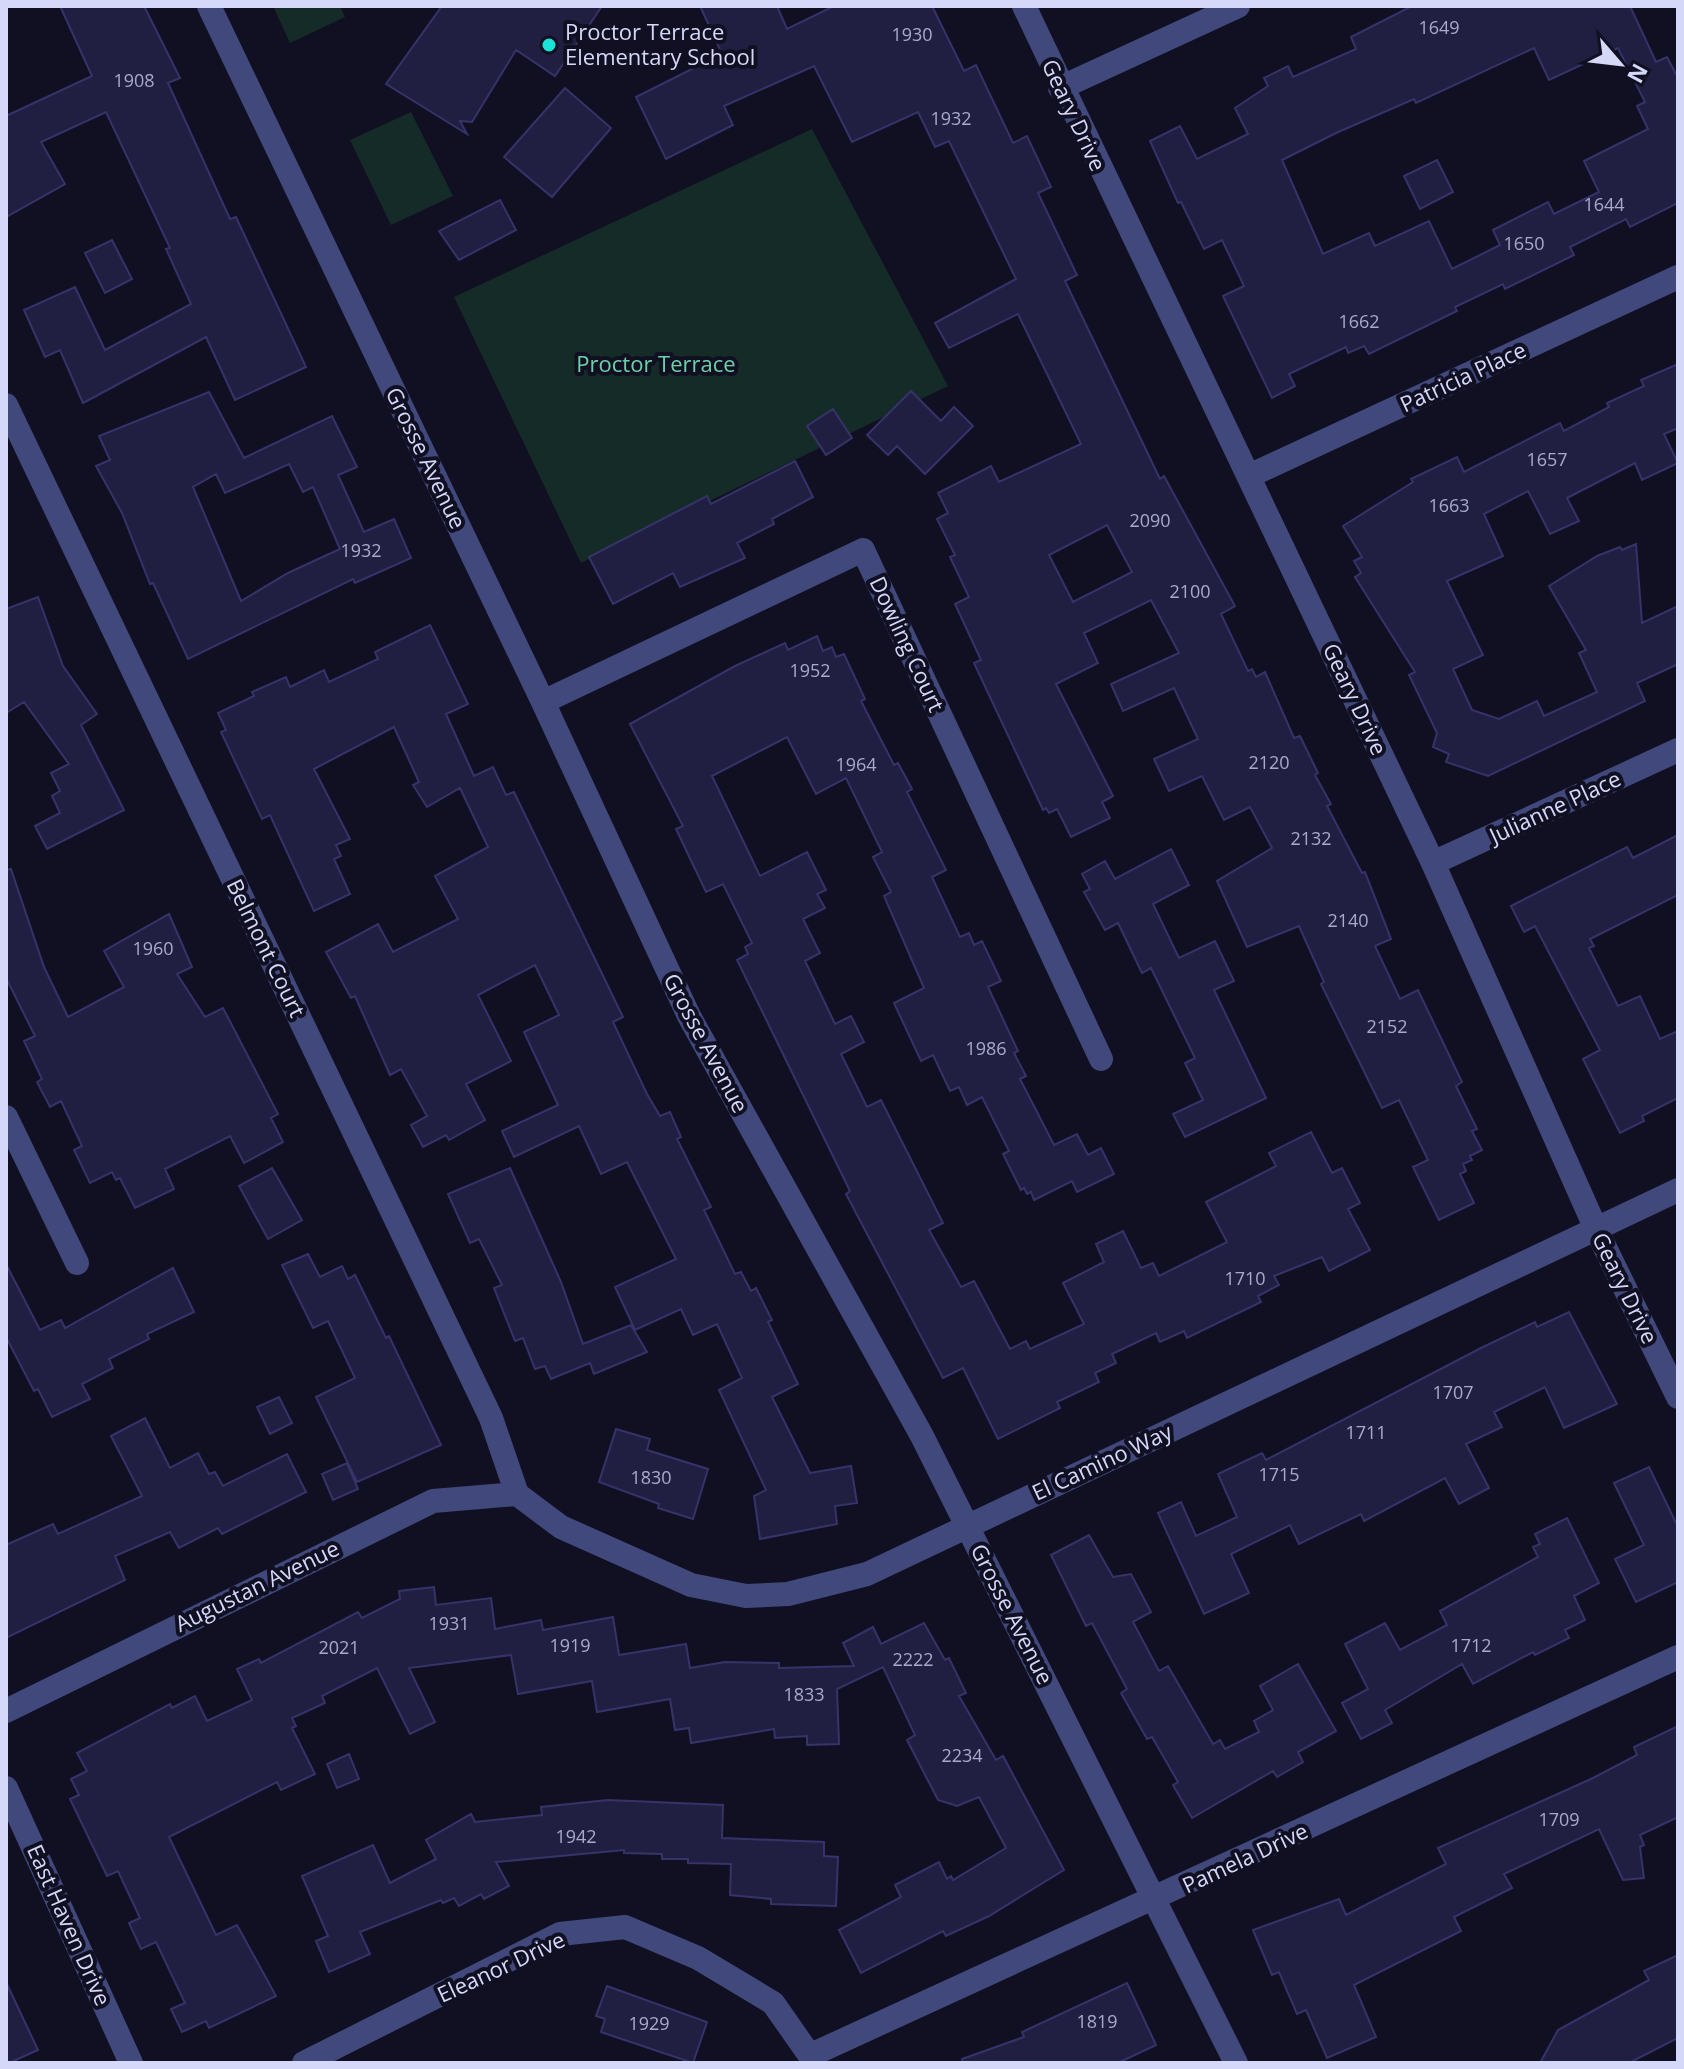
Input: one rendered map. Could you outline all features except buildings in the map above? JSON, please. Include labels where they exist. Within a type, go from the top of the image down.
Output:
[{"type":"street","name":"Grosse Avenue","points":[[209,6],[543,702],[689,1016],[922,1436],[1236,2063]]},
{"type":"street","name":"Geary Drive","points":[[1024,6],[1060,88],[1433,863],[1596,1229],[1678,1397]]},
{"type":"street","points":[[1060,88],[1238,6]]},
{"type":"street","name":"Patricia Place","points":[[1249,476],[1678,277]]},
{"type":"street","name":"Belmont Court","points":[[6,405],[491,1418],[517,1494]]},
{"type":"street","name":"Dowling Court","points":[[543,702],[863,550],[1101,1059]]},
{"type":"street","name":"Julianne Place","points":[[1433,863],[1678,750]]},
{"type":"street","points":[[6,1117],[77,1263]]},
{"type":"street","name":"El Camino Way","points":[[517,1494],[561,1527],[677,1579],[746,1596],[788,1594],[867,1574],[1678,1190]]},
{"type":"street","name":"Augustan Avenue","points":[[6,1711],[433,1501],[517,1494]]},
{"type":"street","name":"Pamela Drive","points":[[813,2059],[1678,1657]]},
{"type":"street","name":"East Haven Drive","points":[[6,1788],[131,2063]]},
{"type":"street","name":"Eleanor Drive","points":[[304,2063],[560,1934],[625,1927],[698,1958],[773,2003],[813,2059]]},
{"type":"green space","points":[[273,6],[340,6],[345,17],[290,43]]},
{"type":"green space","points":[[411,112],[453,196],[391,225],[350,140]]},
{"type":"green space","name":"Proctor Terrace","points":[[812,129],[948,386],[581,563],[454,297]]},
{"type":"place","name":"Proctor Terrace Elementary School","points":[[549,45]]}]
